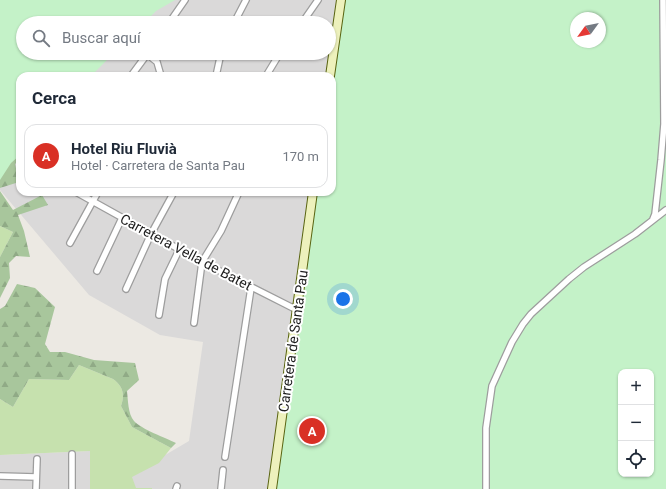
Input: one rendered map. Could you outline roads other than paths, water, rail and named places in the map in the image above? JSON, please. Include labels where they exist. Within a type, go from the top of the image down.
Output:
[{"type":"main road","points":[[336,35],[341,0]]},
{"type":"main road","points":[[331,72],[332,60]]},
{"type":"main road","name":"Carretera de Santa Pau","points":[[272,489],[313,196]]},
{"type":"street","points":[[174,16],[185,0]]},
{"type":"street","points":[[238,16],[246,0]]},
{"type":"street","points":[[307,16],[318,0]]},
{"type":"street","points":[[652,221],[655,214],[658,194],[664,124],[663,0]]},
{"type":"street","points":[[134,72],[142,60]]},
{"type":"street","points":[[155,60],[157,62],[160,72]]},
{"type":"street","points":[[217,72],[219,60]]},
{"type":"street","points":[[268,72],[276,60]]},
{"type":"street","name":"Carretera Vella de Batet","points":[[82,196],[179,250],[251,288],[297,310]]},
{"type":"street","points":[[70,243],[96,196]]},
{"type":"street","points":[[126,289],[151,234],[172,196]]},
{"type":"street","points":[[194,323],[202,262],[221,231],[237,196]]},
{"type":"street","points":[[486,489],[486,428],[492,386],[512,342],[531,314],[569,279],[584,267],[635,234],[666,210]]},
{"type":"street","points":[[97,271],[122,218]]},
{"type":"street","points":[[159,315],[165,279],[179,250]]},
{"type":"street","points":[[225,457],[251,288]]},
{"type":"street","points":[[72,454],[72,489]]},
{"type":"street","points":[[36,459],[36,489]]},
{"type":"street","points":[[220,489],[223,470]]},
{"type":"street","points":[[0,476],[36,477]]},
{"type":"place","name":"Hotel Riu Fluvià","points":[[312,431]]}]
